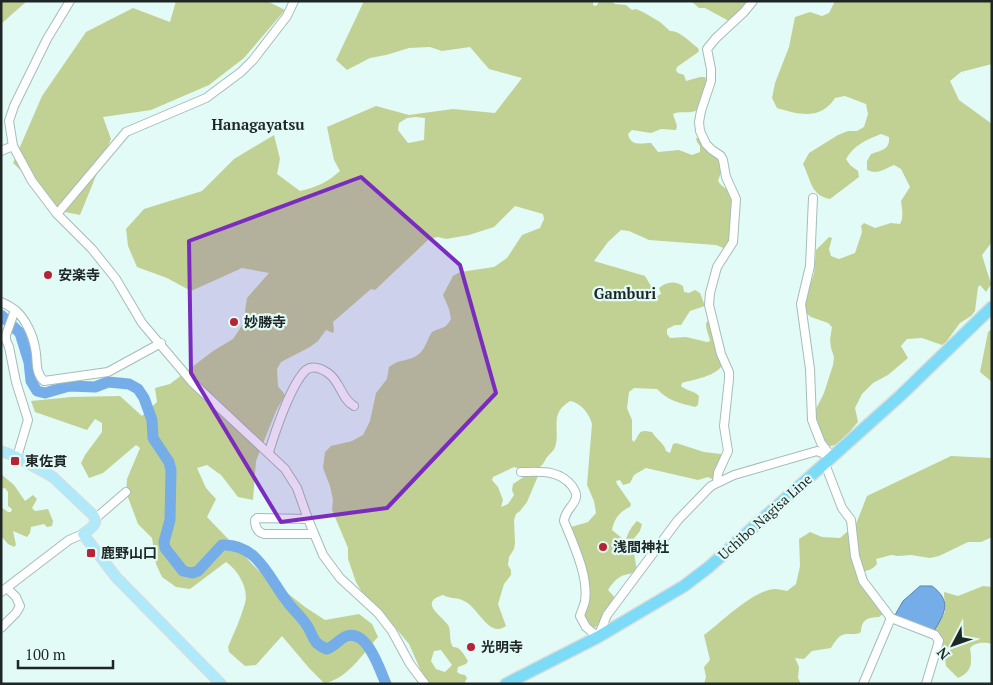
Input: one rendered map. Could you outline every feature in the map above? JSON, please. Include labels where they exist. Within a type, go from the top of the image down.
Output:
[{"type":"highway","name":"Uchibo Nagisa Line","points":[[506,684],[598,637],[684,586],[748,533],[900,396],[992,308]]},
{"type":"main road","points":[[1,451],[17,457],[52,477],[96,518],[94,524],[83,534],[116,577],[221,684]]},
{"type":"street","points":[[70,1],[47,39],[14,106],[9,121],[13,146],[32,181],[57,214],[92,250],[116,279],[142,323],[192,382],[285,469],[297,488],[323,555],[340,578],[378,614],[392,631],[410,664],[425,684]]},
{"type":"street","points":[[57,214],[126,132],[206,98],[241,72],[253,60],[287,16],[294,1]]},
{"type":"street","points":[[717,482],[718,473],[728,450],[724,426],[729,372],[721,354],[709,305],[717,267],[733,242],[736,200],[726,177],[723,160],[721,156],[706,144],[698,122],[710,81],[711,69],[707,49],[753,1]]},
{"type":"street","points":[[1,151],[13,146]]},
{"type":"street","points":[[813,198],[810,266],[801,304],[810,369],[812,420],[828,460],[842,508],[851,520],[855,556],[863,581],[891,618],[935,635],[938,641],[926,684]]},
{"type":"street","points":[[1,302],[15,312],[25,324],[36,348],[38,373],[44,381],[108,372],[160,343]]},
{"type":"street","points":[[15,312],[6,335],[16,382],[28,420],[17,457]]},
{"type":"street","points":[[269,452],[284,408],[306,370],[320,369],[330,374],[336,381],[345,399],[354,406]]},
{"type":"street","points":[[520,472],[530,473],[538,471],[552,473],[568,482],[576,494],[576,498],[564,515],[564,521],[581,567],[584,583],[585,602],[580,616],[586,627],[598,637],[607,615],[678,520],[706,490],[717,482],[734,475],[817,451],[828,460]]},
{"type":"street","points":[[96,518],[126,492]]},
{"type":"street","points":[[308,519],[257,518],[255,520],[257,530],[264,534],[314,534]]},
{"type":"street","points":[[1,628],[16,614],[20,606],[16,597],[4,590],[69,540],[83,534]]},
{"type":"street","points":[[863,684],[891,618]]},
{"type":"highlighted area","points":[[361,177],[460,265],[496,393],[387,508],[281,522],[191,373],[189,241]]},
{"type":"green space","points":[[1,1],[27,1],[1,24]]},
{"type":"green space","points":[[176,1],[267,1],[285,10],[244,58],[209,85],[151,110],[103,117],[111,139],[80,215],[55,210],[32,181],[13,163],[42,96],[86,32],[133,8],[170,22]]},
{"type":"green space","points":[[364,1],[593,1],[593,5],[596,6],[600,1],[611,1],[615,4],[626,5],[632,10],[636,9],[643,12],[660,22],[670,31],[681,34],[698,48],[699,51],[697,53],[677,67],[676,70],[684,75],[686,81],[705,77],[707,83],[699,109],[693,112],[673,114],[677,126],[676,130],[661,129],[651,133],[632,130],[628,134],[629,138],[634,143],[651,143],[658,152],[679,150],[692,155],[700,152],[700,146],[696,138],[700,138],[719,158],[723,167],[718,181],[733,194],[731,231],[729,236],[731,241],[726,249],[716,245],[649,240],[629,231],[621,230],[608,242],[594,261],[645,276],[657,296],[661,294],[659,288],[670,282],[683,286],[684,292],[689,293],[695,290],[700,293],[705,306],[690,311],[681,325],[675,325],[667,329],[667,334],[670,338],[686,337],[707,342],[710,341],[706,324],[707,321],[710,322],[723,364],[710,375],[682,383],[681,386],[699,396],[698,405],[695,407],[674,401],[657,389],[634,388],[629,392],[627,408],[632,420],[632,440],[634,442],[640,432],[647,431],[652,432],[666,451],[670,453],[673,444],[676,443],[704,452],[721,454],[723,456],[714,480],[708,477],[698,480],[646,468],[634,475],[630,483],[623,485],[620,480],[616,481],[631,504],[630,507],[618,516],[612,530],[626,540],[630,529],[637,521],[642,524],[640,531],[632,541],[637,571],[617,579],[608,590],[618,601],[596,627],[591,629],[581,621],[585,581],[566,534],[563,532],[564,529],[588,522],[596,513],[594,501],[587,485],[592,424],[587,412],[578,404],[570,401],[563,406],[557,417],[554,448],[542,465],[532,470],[514,467],[493,477],[492,480],[498,487],[503,500],[501,507],[508,504],[514,495],[512,490],[513,484],[525,476],[536,473],[538,476],[527,502],[516,514],[514,520],[515,543],[508,565],[511,575],[504,584],[498,604],[506,626],[500,629],[494,628],[468,603],[459,599],[443,595],[435,598],[432,602],[435,611],[449,627],[453,647],[460,650],[468,661],[466,664],[458,667],[457,672],[465,675],[467,678],[464,684],[430,684],[420,669],[409,644],[378,607],[363,594],[356,582],[348,559],[348,548],[332,510],[333,500],[330,486],[323,468],[325,452],[331,446],[352,441],[363,435],[370,421],[376,393],[387,379],[389,367],[419,354],[432,332],[445,327],[449,323],[451,319],[449,309],[443,295],[453,276],[460,272],[494,267],[507,258],[522,235],[540,228],[544,219],[543,214],[515,206],[494,227],[469,235],[446,239],[438,237],[429,239],[375,290],[371,289],[333,322],[333,333],[326,330],[318,341],[310,347],[281,362],[277,369],[278,386],[285,395],[276,411],[256,461],[253,500],[238,497],[221,475],[207,465],[197,468],[206,488],[216,499],[207,517],[258,570],[305,607],[325,620],[359,614],[372,624],[378,637],[354,665],[332,681],[324,683],[282,636],[256,665],[245,666],[229,652],[228,647],[246,598],[242,580],[226,562],[190,589],[176,587],[162,577],[156,564],[152,538],[138,524],[126,492],[127,479],[140,448],[136,445],[103,473],[89,478],[81,463],[102,432],[102,423],[95,419],[87,430],[35,412],[31,401],[71,397],[120,396],[142,416],[157,402],[155,388],[170,384],[213,351],[233,339],[243,324],[247,298],[269,273],[242,268],[191,291],[167,278],[137,267],[128,246],[126,229],[144,209],[202,191],[234,159],[274,135],[280,159],[277,174],[300,191],[312,188],[327,181],[340,171],[334,160],[327,127],[376,106],[409,115],[453,109],[495,113],[522,78],[489,69],[470,47],[442,51],[430,47],[409,48],[370,58],[347,70],[336,60]],"holes":[[[407,118],[425,118],[424,140],[408,143],[398,130],[399,123]],[[441,650],[452,665],[445,672],[436,669],[431,661],[434,651]]]},
{"type":"green space","points":[[691,1],[751,1],[748,13],[732,21],[705,8],[699,8]]},
{"type":"green space","points":[[835,1],[992,1],[992,64],[961,72],[950,81],[959,100],[992,124],[992,242],[982,255],[991,284],[986,292],[980,285],[978,287],[975,311],[960,323],[942,345],[922,338],[907,339],[901,346],[908,358],[888,375],[873,383],[862,394],[855,408],[858,422],[841,441],[830,446],[821,439],[813,415],[824,393],[833,365],[834,357],[830,340],[832,327],[828,323],[811,317],[806,313],[803,304],[814,274],[816,250],[829,237],[832,238],[829,249],[831,256],[839,259],[855,253],[862,232],[861,226],[864,223],[875,228],[891,223],[900,224],[902,216],[901,201],[910,187],[901,169],[894,165],[878,172],[867,170],[867,161],[871,154],[884,149],[888,145],[889,137],[881,134],[865,141],[849,154],[846,159],[858,171],[859,177],[830,199],[819,195],[812,186],[803,164],[809,153],[838,135],[848,131],[857,131],[864,127],[868,114],[866,104],[845,96],[835,98],[823,110],[817,113],[802,114],[777,108],[772,98],[775,83],[789,47],[795,17],[810,12],[822,16],[829,13]]},
{"type":"green space","points":[[992,329],[992,382],[980,372],[988,332]]},
{"type":"green space","points":[[951,456],[992,458],[992,537],[981,542],[968,542],[939,556],[930,558],[911,555],[891,555],[876,559],[877,564],[873,568],[860,572],[863,588],[867,588],[882,609],[883,614],[866,620],[862,625],[861,632],[845,634],[839,637],[831,648],[812,651],[804,659],[795,658],[799,667],[798,678],[801,684],[704,684],[706,677],[704,667],[710,660],[704,635],[757,595],[775,589],[787,591],[796,584],[800,566],[799,539],[810,532],[822,537],[840,538],[856,524],[867,496]]},
{"type":"green space","points":[[1,474],[14,485],[25,501],[33,495],[37,499],[32,508],[35,511],[48,509],[53,521],[52,526],[47,527],[44,524],[31,527],[27,537],[13,531],[16,545],[14,547],[8,544],[1,536],[1,507],[8,512],[11,512],[12,509],[8,506],[8,492],[5,488],[1,489]]},
{"type":"green space","points":[[983,586],[992,587],[992,644],[980,643],[970,648],[971,662],[969,669],[963,676],[958,678],[946,666],[942,639],[938,637],[934,629],[945,612],[944,592],[958,596]]},
{"type":"water","points":[[920,586],[932,586],[944,602],[943,613],[934,631],[895,615],[903,601]]},
{"type":"waterway","points":[[1,315],[20,333],[29,362],[31,381],[37,391],[45,393],[69,386],[95,387],[108,382],[129,384],[138,389],[144,398],[152,420],[153,438],[169,462],[171,470],[170,520],[164,542],[165,548],[183,571],[192,573],[198,571],[222,545],[234,546],[244,550],[253,556],[268,572],[288,603],[309,628],[318,644],[327,649],[347,636],[354,635],[361,639],[372,652],[386,684]]},
{"type":"place","name":"安楽寺","points":[[48,275]]},
{"type":"place","name":"妙勝寺","points":[[234,322]]},
{"type":"place","name":"東佐貫","points":[[15,461]]},
{"type":"place","name":"浅間神社","points":[[603,547]]},
{"type":"place","name":"鹿野山口","points":[[91,553]]},
{"type":"place","name":"光明寺","points":[[471,647]]},
{"type":"district","name":"Hanagayatsu","points":[[258,125]]},
{"type":"district","name":"Gamburi","points":[[625,294]]}]
